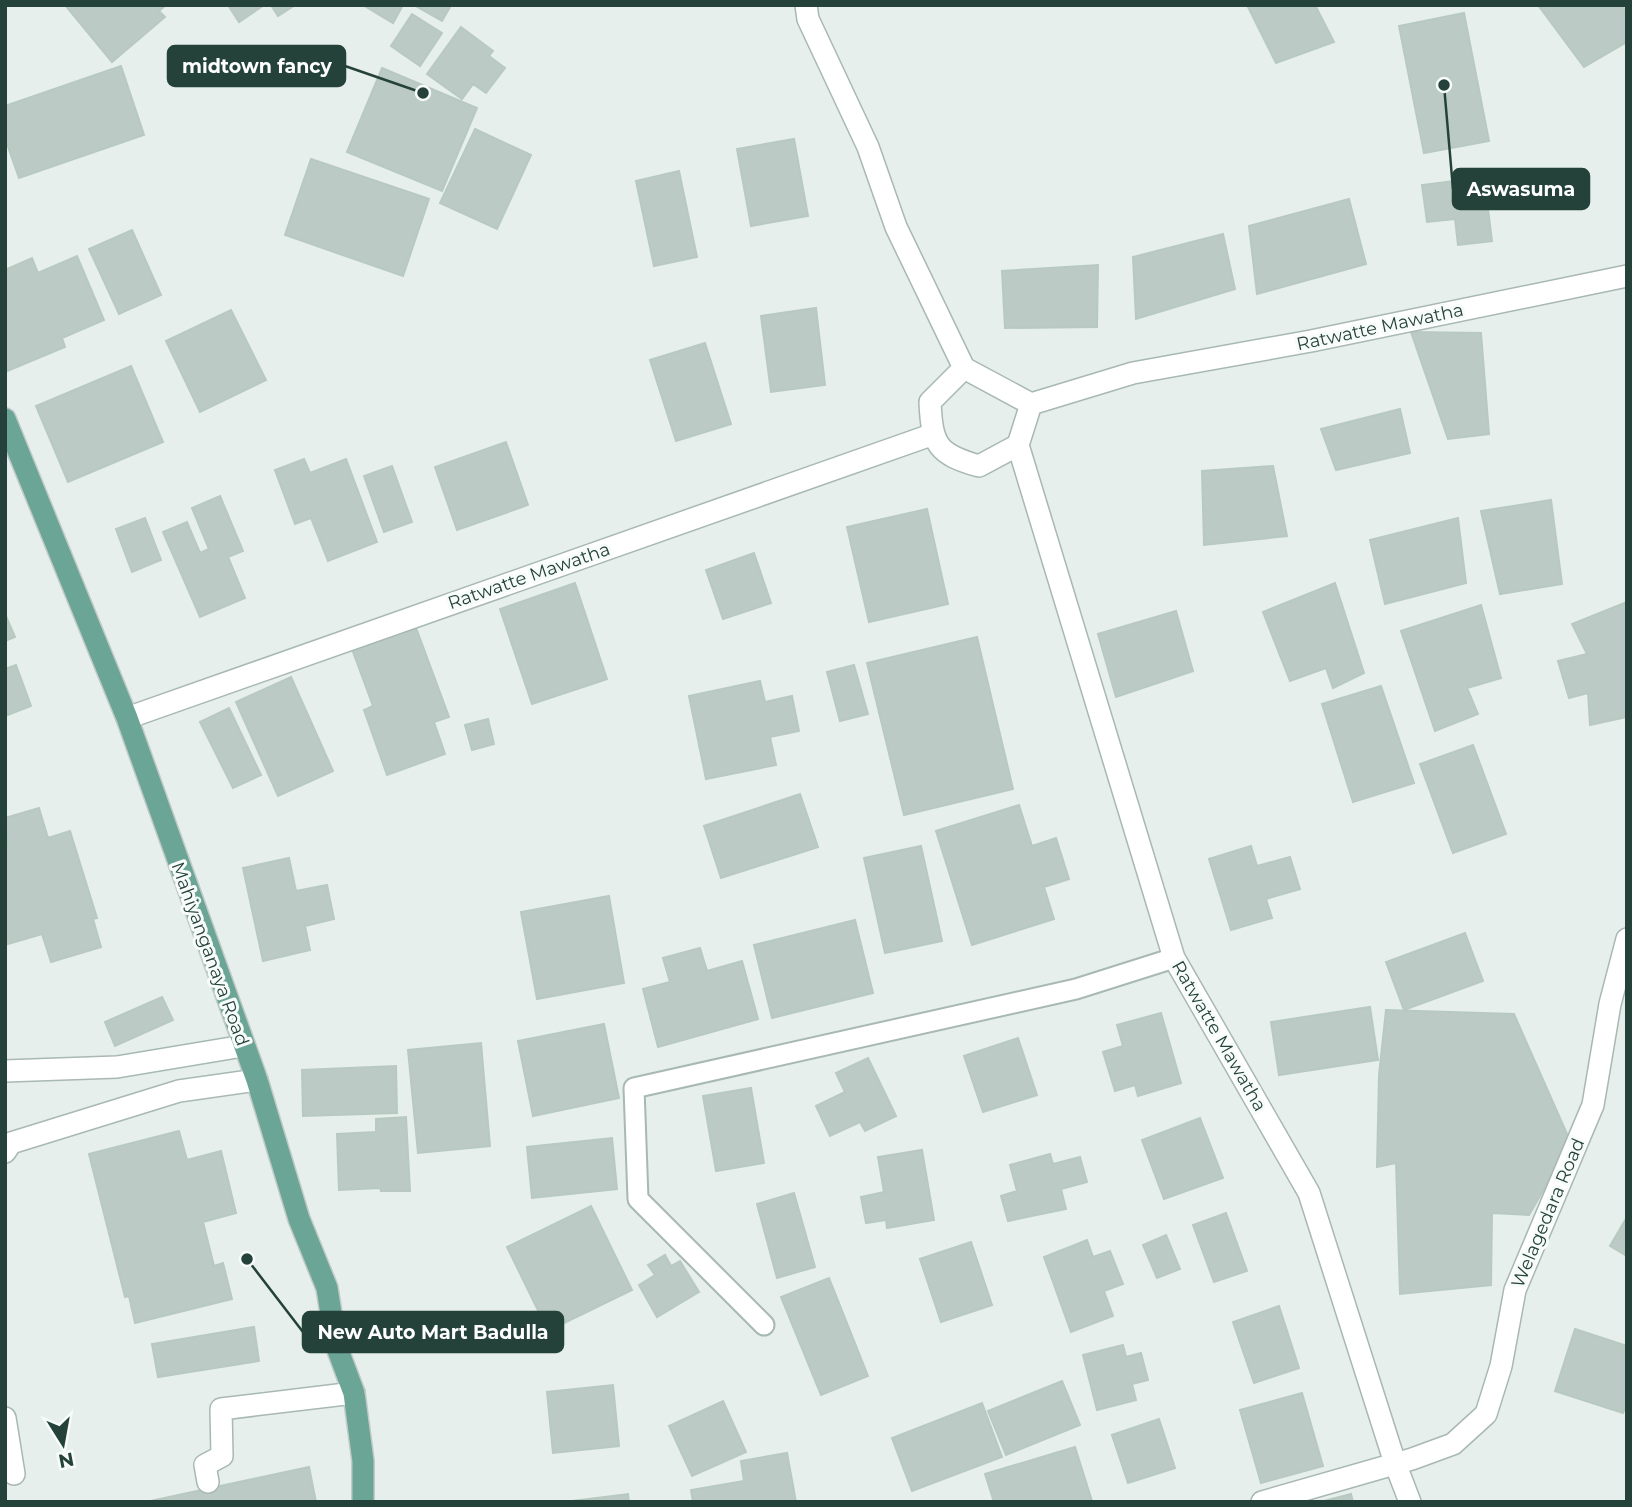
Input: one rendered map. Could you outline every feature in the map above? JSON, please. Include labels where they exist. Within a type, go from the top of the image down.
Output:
[{"type":"main road","name":"Mahiyanganaya Road","points":[[5,419],[127,718],[257,1080],[299,1219],[327,1288],[336,1345],[354,1393],[363,1461],[363,1502]]},
{"type":"street","points":[[806,5],[807,19],[868,147],[896,227],[964,368],[1031,404],[1018,445],[979,466],[951,458],[932,435],[930,402],[964,368]]},
{"type":"street","name":"Ratwatte Mawatha","points":[[1031,404],[1133,373],[1311,341],[1627,276]]},
{"type":"street","name":"Ratwatte Mawatha","points":[[127,718],[932,435]]},
{"type":"street","name":"Ratwatte Mawatha","points":[[1018,445],[1174,958],[1309,1193],[1395,1463],[1410,1502]]},
{"type":"street","name":"Welagedara Road","points":[[1262,1502],[1453,1444],[1486,1414],[1501,1366],[1515,1290],[1593,1105],[1610,1004],[1627,939]]},
{"type":"street","points":[[5,1071],[117,1066],[243,1046]]},
{"type":"street","points":[[5,1152],[11,1143],[179,1091],[257,1080]]},
{"type":"street","points":[[208,1482],[205,1465],[222,1456],[221,1409],[354,1393]]},
{"type":"street","points":[[5,1418],[14,1474]]},
{"type":"lane","points":[[764,1325],[638,1199],[634,1088],[1076,989],[1174,958]]},
{"type":"building","points":[[65,5],[166,5],[159,11],[165,17],[112,62]]},
{"type":"building","points":[[228,5],[264,5],[239,22]]},
{"type":"building","points":[[271,5],[295,5],[278,16]]},
{"type":"building","points":[[363,5],[403,5],[393,23]]},
{"type":"building","points":[[414,5],[447,5],[450,7],[442,21]]},
{"type":"building","points":[[1247,5],[1315,5],[1334,42],[1276,63]]},
{"type":"building","points":[[1538,5],[1622,5],[1627,14],[1627,42],[1584,67]]},
{"type":"building","points":[[1464,13],[1489,141],[1424,153],[1399,26]]},
{"type":"building","points":[[412,14],[442,33],[420,66],[391,46]]},
{"type":"building","points":[[461,27],[493,51],[489,56],[505,68],[486,93],[473,84],[462,99],[427,74]]},
{"type":"building","points":[[121,66],[144,135],[19,178],[5,138],[5,106]]},
{"type":"building","points":[[382,68],[477,108],[442,191],[347,152]]},
{"type":"building","points":[[475,129],[531,155],[497,229],[440,203]]},
{"type":"building","points":[[794,139],[808,216],[751,226],[737,149]]},
{"type":"building","points":[[311,159],[429,199],[403,276],[285,235]]},
{"type":"building","points":[[679,171],[697,257],[654,266],[636,181]]},
{"type":"building","points":[[1484,177],[1492,241],[1458,245],[1455,219],[1427,222],[1422,185]]},
{"type":"building","points":[[1349,199],[1366,264],[1257,294],[1249,226]]},
{"type":"building","points":[[132,230],[161,295],[119,314],[89,249]]},
{"type":"building","points":[[1223,234],[1235,289],[1136,319],[1133,257]]},
{"type":"building","points":[[77,256],[104,320],[62,338],[65,347],[5,372],[5,270],[32,258],[38,273]]},
{"type":"building","points":[[1098,265],[1097,327],[1005,328],[1002,271]]},
{"type":"building","points":[[816,308],[825,385],[771,392],[761,316]]},
{"type":"building","points":[[231,310],[266,380],[200,412],[166,341]]},
{"type":"building","points":[[1411,332],[1481,333],[1489,434],[1448,439]]},
{"type":"building","points":[[705,343],[731,424],[676,441],[650,360]]},
{"type":"building","points":[[131,366],[163,442],[68,482],[36,406]]},
{"type":"building","points":[[1400,409],[1410,453],[1336,470],[1321,429]]},
{"type":"building","points":[[506,442],[528,505],[457,530],[435,467]]},
{"type":"building","points":[[304,459],[310,473],[346,459],[377,542],[328,561],[311,518],[295,524],[275,470]]},
{"type":"building","points":[[392,466],[412,522],[384,532],[364,476]]},
{"type":"building","points":[[1273,466],[1287,536],[1204,545],[1202,471]]},
{"type":"building","points":[[220,496],[243,551],[228,557],[245,598],[200,617],[163,532],[187,522],[200,553],[209,549],[192,508]]},
{"type":"building","points":[[1551,500],[1562,584],[1500,594],[1481,511]]},
{"type":"building","points":[[927,509],[948,604],[869,622],[847,527]]},
{"type":"building","points":[[145,518],[161,560],[132,572],[116,529]]},
{"type":"building","points":[[1458,518],[1466,583],[1385,604],[1370,540]]},
{"type":"building","points":[[754,553],[771,603],[723,619],[706,570]]},
{"type":"building","points":[[575,583],[607,679],[532,704],[500,609]]},
{"type":"building","points":[[1335,583],[1364,673],[1333,688],[1326,668],[1290,681],[1263,612]]},
{"type":"building","points":[[1627,602],[1627,717],[1590,725],[1588,693],[1569,698],[1558,661],[1587,654],[1572,624]]},
{"type":"building","points":[[1481,605],[1501,678],[1467,688],[1478,714],[1435,731],[1401,631]]},
{"type":"building","points":[[1176,611],[1193,671],[1116,697],[1098,634]]},
{"type":"building","points":[[5,614],[15,637],[5,641]]},
{"type":"building","points":[[415,625],[449,717],[434,722],[445,754],[387,775],[364,710],[373,706],[352,649]]},
{"type":"building","points":[[977,637],[1013,789],[904,815],[867,663]]},
{"type":"building","points":[[16,665],[31,706],[5,716],[5,669]]},
{"type":"building","points":[[854,665],[868,714],[840,721],[827,672]]},
{"type":"building","points":[[291,677],[333,771],[278,796],[236,702]]},
{"type":"building","points":[[760,681],[765,702],[792,696],[799,731],[770,737],[776,765],[706,779],[689,696]]},
{"type":"building","points":[[1381,686],[1414,783],[1353,802],[1322,704]]},
{"type":"building","points":[[229,708],[261,775],[233,788],[200,722]]},
{"type":"building","points":[[488,719],[494,744],[472,750],[465,725]]},
{"type":"building","points":[[1473,745],[1506,834],[1453,853],[1420,764]]},
{"type":"building","points":[[800,794],[818,847],[721,878],[704,826]]},
{"type":"building","points":[[1019,805],[1032,846],[1056,838],[1069,879],[1044,887],[1054,919],[972,945],[936,831]]},
{"type":"building","points":[[39,808],[48,838],[70,831],[97,918],[93,919],[101,947],[51,962],[42,934],[5,945],[5,850],[8,849],[5,818]]},
{"type":"building","points":[[921,846],[942,941],[885,953],[864,858]]},
{"type":"building","points":[[1251,846],[1257,866],[1290,857],[1300,889],[1266,899],[1272,918],[1231,930],[1209,859]]},
{"type":"building","points":[[289,858],[296,891],[327,885],[334,919],[305,926],[310,950],[263,961],[243,868]]},
{"type":"building","points":[[609,896],[624,983],[537,999],[521,912]]},
{"type":"building","points":[[855,920],[873,993],[772,1018],[754,945]]},
{"type":"building","points":[[1465,933],[1483,981],[1404,1010],[1386,962]]},
{"type":"building","points":[[700,948],[707,971],[742,961],[758,1019],[658,1047],[643,989],[670,982],[663,958]]},
{"type":"building","points":[[162,997],[173,1020],[115,1046],[105,1022]]},
{"type":"building","points":[[1370,1007],[1378,1060],[1279,1075],[1271,1022]]},
{"type":"building","points":[[1386,1010],[1514,1014],[1571,1143],[1529,1215],[1492,1213],[1491,1285],[1400,1294],[1396,1163],[1377,1167],[1379,1075]]},
{"type":"building","points":[[1161,1013],[1181,1083],[1138,1096],[1135,1085],[1115,1091],[1103,1052],[1123,1046],[1117,1025]]},
{"type":"building","points":[[604,1024],[619,1098],[533,1116],[518,1041]]},
{"type":"building","points":[[1018,1038],[1037,1095],[983,1112],[964,1056]]},
{"type":"building","points":[[481,1043],[490,1146],[418,1153],[408,1050]]},
{"type":"building","points":[[868,1058],[896,1116],[865,1131],[860,1122],[830,1136],[816,1106],[845,1092],[836,1073]]},
{"type":"building","points":[[396,1066],[397,1113],[303,1116],[302,1070]]},
{"type":"building","points":[[751,1088],[764,1163],[716,1171],[703,1096]]},
{"type":"building","points":[[406,1117],[410,1191],[381,1191],[380,1188],[339,1190],[337,1134],[376,1132],[376,1119]]},
{"type":"building","points":[[1200,1118],[1223,1178],[1164,1199],[1142,1140]]},
{"type":"building","points":[[179,1131],[187,1160],[221,1151],[236,1213],[203,1222],[214,1266],[223,1263],[232,1299],[135,1323],[129,1296],[125,1297],[89,1154]]},
{"type":"building","points":[[612,1138],[617,1189],[532,1198],[527,1147]]},
{"type":"building","points":[[922,1150],[934,1220],[887,1228],[886,1220],[866,1223],[861,1197],[884,1192],[878,1157]]},
{"type":"building","points":[[1050,1154],[1053,1164],[1080,1157],[1087,1182],[1061,1189],[1066,1209],[1008,1221],[1001,1196],[1017,1191],[1010,1165]]},
{"type":"building","points":[[794,1193],[815,1267],[777,1278],[757,1204]]},
{"type":"building","points":[[591,1206],[632,1290],[548,1331],[507,1247]]},
{"type":"building","points":[[1226,1213],[1247,1271],[1214,1282],[1193,1225]]},
{"type":"building","points":[[1627,1217],[1627,1256],[1610,1246]]},
{"type":"building","points":[[1166,1235],[1180,1269],[1157,1278],[1143,1245]]},
{"type":"building","points":[[1087,1240],[1093,1257],[1110,1251],[1123,1284],[1104,1291],[1113,1316],[1071,1332],[1044,1257]]},
{"type":"building","points":[[971,1242],[992,1305],[941,1322],[920,1259]]},
{"type":"building","points":[[665,1255],[671,1266],[680,1261],[699,1292],[657,1317],[639,1285],[655,1275],[648,1265]]},
{"type":"building","points":[[829,1278],[868,1376],[821,1395],[781,1297]]},
{"type":"building","points":[[1279,1306],[1299,1368],[1254,1383],[1233,1322]]},
{"type":"building","points":[[254,1327],[259,1361],[158,1377],[152,1344]]},
{"type":"building","points":[[1575,1329],[1627,1346],[1627,1402],[1623,1413],[1555,1391]]},
{"type":"building","points":[[1123,1345],[1126,1357],[1141,1353],[1148,1380],[1132,1384],[1136,1400],[1097,1410],[1083,1355]]},
{"type":"building","points":[[1062,1381],[1080,1425],[1006,1455],[988,1411]]},
{"type":"building","points":[[613,1385],[619,1446],[553,1453],[547,1392]]},
{"type":"building","points":[[1302,1393],[1323,1466],[1261,1483],[1240,1410]]},
{"type":"building","points":[[723,1401],[746,1452],[692,1476],[669,1426]]},
{"type":"building","points":[[982,1403],[1002,1457],[912,1491],[892,1438]]},
{"type":"building","points":[[1159,1419],[1175,1468],[1128,1483],[1112,1435]]},
{"type":"building","points":[[1075,1447],[1092,1501],[994,1502],[985,1474]]},
{"type":"building","points":[[787,1453],[796,1502],[693,1502],[691,1490],[744,1481],[741,1461]]},
{"type":"building","points":[[309,1467],[316,1502],[146,1502]]},
{"type":"building","points":[[628,1494],[629,1502],[564,1502]]},
{"type":"building","points":[[1351,1494],[1353,1502],[1320,1502]]},
{"type":"place","name":"Aswasuma","points":[[1444,85]]},
{"type":"place","name":"midtown fancy","points":[[423,93]]},
{"type":"place","name":"New Auto Mart Badulla","points":[[247,1259]]}]
